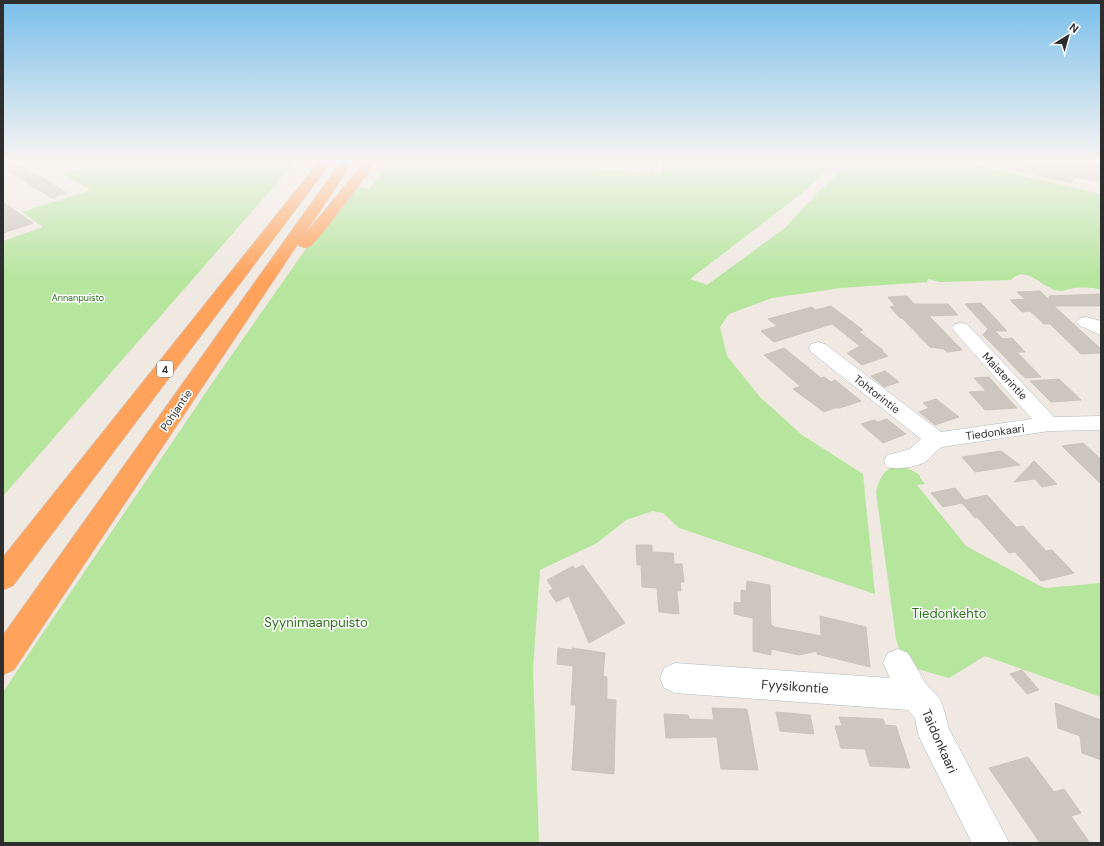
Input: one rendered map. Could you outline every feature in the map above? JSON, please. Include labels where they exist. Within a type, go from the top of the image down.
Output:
[{"type":"highway","name":"4","points":[[3,578],[296,199]]},
{"type":"highway","name":"Pohjantie","points":[[3,660],[321,199]]},
{"type":"highway","points":[[250,301],[320,227],[341,199]]},
{"type":"street","name":"Maisterintie","points":[[961,328],[1049,424]]},
{"type":"street","name":"Tohtorintie","points":[[818,348],[936,440]]},
{"type":"street","name":"Tiedonkaari","points":[[936,440],[1049,424],[1099,425]]},
{"type":"street","points":[[894,461],[917,456],[928,445],[936,440]]},
{"type":"street","name":"Taidonkaari","points":[[898,663],[915,694],[929,710],[934,734],[991,843]]},
{"type":"street","name":"Fyysikontie","points":[[675,678],[915,694]]},
{"type":"green space","name":"Annanpuisto","points":[[61,199],[262,199],[3,496],[3,241],[43,227],[22,212]]},
{"type":"green space","name":"Syynimaanpuisto","points":[[343,199],[794,199],[690,279],[707,285],[785,228],[811,199],[1101,199],[1101,290],[1093,288],[1074,288],[1061,291],[1055,290],[1036,279],[1023,275],[1017,276],[1011,280],[940,282],[928,279],[927,282],[841,288],[772,298],[729,314],[720,327],[727,356],[760,397],[802,435],[863,474],[875,594],[679,528],[663,513],[653,511],[626,520],[597,543],[540,570],[533,669],[539,843],[3,843],[3,692],[217,376],[321,227]]},
{"type":"green space","name":"Tiedonkehto","points":[[900,464],[920,475],[920,478],[925,484],[917,485],[966,546],[1046,588],[1101,583],[1101,697],[985,656],[949,678],[907,666],[902,658],[896,639],[876,492],[884,474],[890,468]]},
{"type":"building","points":[[3,202],[33,223],[3,233]]},
{"type":"building","points":[[1040,291],[1049,300],[1049,296],[1101,294],[1101,306],[1054,306],[1101,349],[1101,353],[1081,354],[1050,324],[1044,324],[1030,311],[1022,312],[1010,300],[1025,299],[1017,292]]},
{"type":"building","points":[[907,296],[914,304],[948,304],[958,315],[929,316],[962,350],[947,352],[944,349],[930,347],[902,318],[900,318],[890,307],[895,306],[888,297]]},
{"type":"building","points":[[981,303],[1007,331],[995,331],[1003,339],[1012,338],[1025,352],[1017,352],[1041,377],[1025,378],[983,335],[988,329],[965,304]]},
{"type":"building","points":[[831,306],[863,330],[859,332],[883,350],[881,350],[888,356],[862,365],[847,353],[860,346],[832,324],[774,342],[761,331],[777,326],[768,319],[812,307],[815,310]]},
{"type":"building","points":[[784,348],[821,378],[824,377],[831,382],[835,380],[861,401],[824,412],[793,389],[800,386],[764,355]]},
{"type":"building","points":[[885,371],[899,382],[884,387],[871,376]]},
{"type":"building","points":[[989,377],[1017,408],[985,410],[969,392],[986,391],[974,378]]},
{"type":"building","points":[[1059,379],[1081,400],[1051,402],[1030,381]]},
{"type":"building","points":[[936,399],[959,417],[935,425],[919,412],[929,408],[923,403]]},
{"type":"building","points":[[887,419],[906,434],[883,443],[861,424],[874,420],[878,422]]},
{"type":"building","points":[[1083,443],[1101,459],[1101,484],[1062,446]]},
{"type":"building","points":[[1001,451],[1020,465],[975,472],[962,457]]},
{"type":"building","points":[[1034,461],[1057,484],[1042,487],[1035,479],[1014,482]]},
{"type":"building","points":[[955,488],[965,500],[987,495],[1016,527],[1023,526],[1046,551],[1052,550],[1074,573],[1041,581],[1015,552],[1009,553],[977,517],[975,518],[962,503],[943,507],[931,493]]},
{"type":"building","points":[[636,545],[652,545],[652,552],[673,553],[674,564],[682,564],[684,582],[680,582],[681,591],[677,591],[679,614],[659,612],[657,588],[642,587],[641,565],[637,565]]},
{"type":"building","points":[[583,565],[625,623],[589,643],[569,596],[556,602],[549,591],[553,589],[547,580],[573,566],[575,569]]},
{"type":"building","points":[[747,581],[770,585],[771,625],[775,627],[821,636],[820,616],[866,627],[870,667],[817,654],[817,651],[799,655],[771,649],[771,655],[753,651],[753,618],[734,614],[734,602],[741,603],[741,590],[746,591]]},
{"type":"building","points":[[558,648],[572,650],[572,648],[605,653],[603,676],[607,677],[607,699],[616,700],[614,774],[572,770],[576,705],[571,705],[573,666],[557,664]]},
{"type":"building","points":[[1022,670],[1039,690],[1027,694],[1010,674]]},
{"type":"building","points":[[1055,703],[1101,720],[1101,760],[1082,753],[1080,736],[1058,728]]},
{"type":"building","points":[[712,708],[747,709],[758,770],[721,769],[717,737],[666,738],[664,714],[688,715],[689,719],[714,720]]},
{"type":"building","points":[[776,712],[810,715],[814,734],[780,731]]},
{"type":"building","points":[[839,717],[883,719],[885,725],[896,726],[910,768],[870,766],[865,749],[841,748],[835,726],[842,726]]},
{"type":"building","points":[[1028,757],[1054,792],[1064,789],[1081,813],[1071,816],[1090,843],[1040,843],[989,768]]}]
